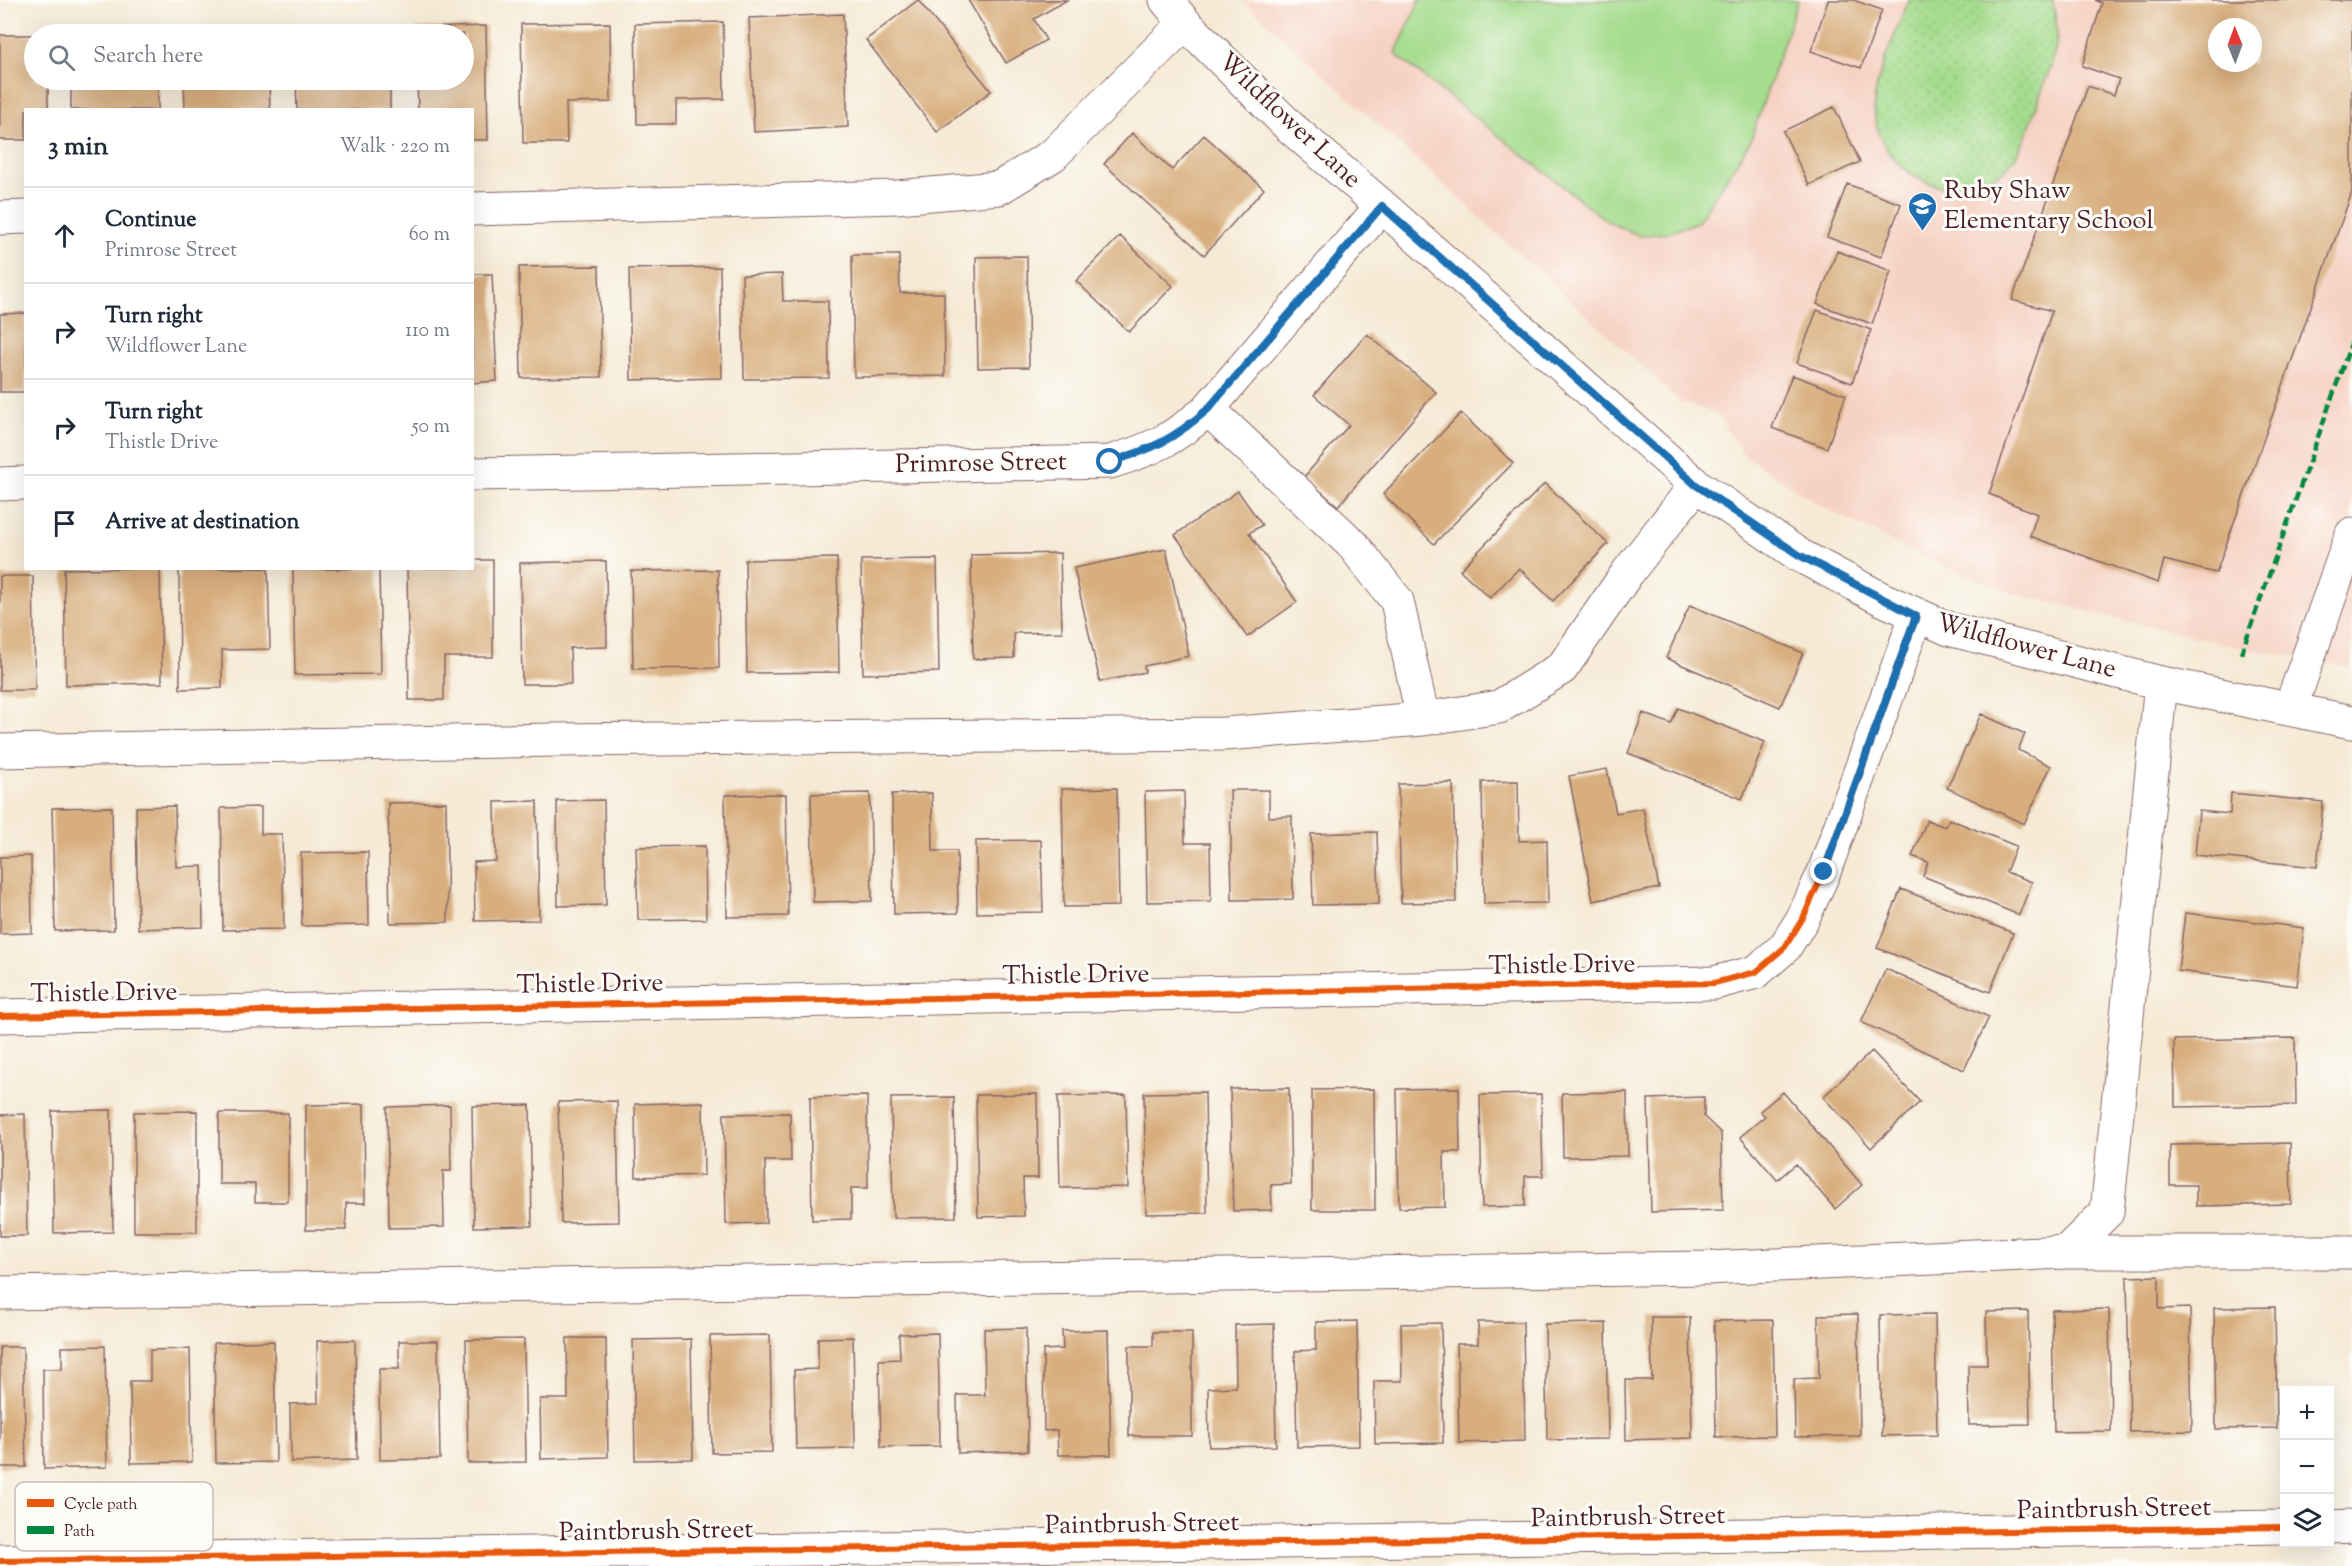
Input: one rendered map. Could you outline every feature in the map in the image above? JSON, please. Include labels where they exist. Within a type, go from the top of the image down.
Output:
[{"type":"street","name":"Wildflower Lane","points":[[1175,11],[1290,128],[1382,206],[1696,485],[1799,555],[1916,616],[1949,629],[2161,683],[2352,722]]},
{"type":"street","points":[[474,209],[897,197],[999,188],[1053,155],[1175,11]]},
{"type":"street","name":"Primrose Street","points":[[474,474],[1110,462],[1144,452],[1179,435],[1208,409],[1382,206]]},
{"type":"street","points":[[0,218],[24,217]]},
{"type":"street","points":[[1208,409],[1353,545],[1397,601],[1424,719]]},
{"type":"street","points":[[0,484],[24,483]]},
{"type":"street","points":[[0,751],[555,740],[1224,734],[1424,719],[1499,707],[1562,668],[1628,572],[1696,485]]},
{"type":"street","points":[[2290,709],[2352,534]]},
{"type":"street","name":"Thistle Drive","points":[[0,1016],[1714,983],[1756,972],[1785,947],[1803,918],[1824,872],[1916,616]]},
{"type":"street","points":[[2067,1252],[2108,1212],[2161,683]]},
{"type":"street","points":[[0,1293],[1706,1268],[2067,1252],[2352,1252]]},
{"type":"street","points":[[2334,1527],[2352,1526]]},
{"type":"street","name":"Paintbrush Street","points":[[0,1561],[2280,1527]]},
{"type":"shaded area","name":"Ruby Shaw Elementary School","points":[[1242,0],[2352,0],[2352,667],[2234,646],[2012,593],[1932,561],[1823,507],[1744,455],[1716,413],[1681,402]]},
{"type":"green space","points":[[1420,0],[1798,0],[1750,142],[1698,222],[1670,232],[1640,236],[1607,221],[1395,54]]},
{"type":"green space","points":[[1909,0],[2052,0],[2057,28],[2053,60],[2021,147],[2010,165],[1995,177],[1960,187],[1939,186],[1919,179],[1902,167],[1888,152],[1879,133],[1874,112],[1876,90],[1886,56]]},
{"type":"building","points":[[918,0],[991,91],[937,132],[866,40]]},
{"type":"building","points":[[968,0],[1067,0],[1034,19],[1046,40],[1006,63]]},
{"type":"building","points":[[1828,0],[1853,0],[1882,10],[1861,68],[1811,51]]},
{"type":"building","points":[[2095,0],[2352,0],[2352,192],[2216,573],[2164,560],[2158,583],[2030,536],[2037,514],[1989,494],[2052,311],[2012,300],[2088,86],[2114,95],[2119,79],[2082,66],[2102,3]]},
{"type":"building","points":[[843,14],[848,127],[754,132],[749,18]]},
{"type":"building","points":[[723,22],[724,99],[676,100],[676,124],[637,124],[635,24]]},
{"type":"building","points":[[610,23],[611,102],[566,103],[567,143],[523,143],[521,24]]},
{"type":"building","points":[[474,26],[486,26],[488,140],[474,140],[474,108],[418,108],[417,90],[474,90]]},
{"type":"building","points":[[0,35],[24,35],[24,90],[48,90],[48,108],[24,108],[24,140],[0,140]]},
{"type":"building","points":[[71,90],[158,90],[158,108],[71,108]]},
{"type":"building","points":[[184,90],[269,90],[270,108],[185,108]]},
{"type":"building","points":[[296,90],[390,90],[390,108],[297,108]]},
{"type":"building","points":[[1834,107],[1860,162],[1809,185],[1783,131]]},
{"type":"building","points":[[1132,133],[1172,170],[1204,135],[1264,189],[1204,255],[1104,164]]},
{"type":"building","points":[[1847,184],[1901,204],[1881,257],[1827,237]]},
{"type":"building","points":[[1120,236],[1173,286],[1129,332],[1076,281]]},
{"type":"building","points":[[1837,251],[1891,271],[1872,324],[1817,304]]},
{"type":"building","points":[[852,255],[899,255],[900,293],[944,293],[945,376],[854,377]]},
{"type":"building","points":[[1027,256],[1029,367],[978,368],[976,257]]},
{"type":"building","points":[[599,266],[601,377],[521,378],[519,267]]},
{"type":"building","points":[[720,267],[722,378],[631,380],[629,269]]},
{"type":"building","points":[[474,274],[492,274],[497,381],[474,383]]},
{"type":"building","points":[[782,274],[783,301],[828,301],[829,378],[744,379],[742,275]]},
{"type":"building","points":[[1817,310],[1871,330],[1852,383],[1797,363]]},
{"type":"building","points":[[24,313],[24,392],[0,392],[0,314]]},
{"type":"building","points":[[1367,334],[1436,392],[1338,506],[1304,477],[1349,425],[1314,395]]},
{"type":"building","points":[[1792,375],[1846,395],[1827,448],[1772,428]]},
{"type":"building","points":[[1461,413],[1513,463],[1434,544],[1383,494]]},
{"type":"building","points":[[1545,483],[1608,544],[1553,601],[1519,568],[1490,598],[1460,570]]},
{"type":"building","points":[[1238,491],[1262,525],[1249,533],[1297,602],[1247,637],[1175,535]]},
{"type":"building","points":[[1166,549],[1189,656],[1144,666],[1145,672],[1100,682],[1074,568]]},
{"type":"building","points":[[1060,553],[1062,632],[1014,633],[1014,658],[973,659],[971,555]]},
{"type":"building","points":[[837,558],[839,672],[747,673],[745,560]]},
{"type":"building","points":[[937,559],[939,672],[863,674],[861,560]]},
{"type":"building","points":[[474,560],[493,560],[493,657],[444,657],[444,700],[409,700],[407,570],[474,570]]},
{"type":"building","points":[[606,561],[607,647],[570,648],[571,684],[522,684],[520,563]]},
{"type":"building","points":[[64,570],[160,570],[162,683],[66,685]]},
{"type":"building","points":[[179,570],[268,570],[270,649],[222,650],[222,688],[180,689]]},
{"type":"building","points":[[293,570],[379,570],[381,674],[295,675]]},
{"type":"building","points":[[718,570],[719,668],[633,669],[631,571]]},
{"type":"building","points":[[0,576],[33,576],[35,690],[0,690]]},
{"type":"building","points":[[1690,605],[1803,653],[1780,707],[1666,658]]},
{"type":"building","points":[[1678,708],[1765,742],[1742,799],[1628,753],[1643,713],[1671,724]]},
{"type":"building","points":[[1981,714],[2025,734],[2018,750],[2051,766],[2024,824],[1947,788]]},
{"type":"building","points":[[1607,769],[1616,813],[1643,808],[1659,888],[1593,901],[1569,776]]},
{"type":"building","points":[[1518,781],[1519,841],[1547,840],[1548,903],[1484,904],[1482,782]]},
{"type":"building","points":[[1453,783],[1456,902],[1401,903],[1398,784]]},
{"type":"building","points":[[1117,788],[1119,906],[1064,907],[1062,789]]},
{"type":"building","points":[[1230,790],[1269,790],[1269,817],[1292,816],[1293,899],[1232,900]]},
{"type":"building","points":[[1184,791],[1185,843],[1210,843],[1211,901],[1147,902],[1145,792]]},
{"type":"building","points":[[870,793],[872,901],[813,902],[811,794]]},
{"type":"building","points":[[932,793],[933,851],[957,851],[958,913],[894,914],[892,794]]},
{"type":"building","points":[[2231,793],[2323,802],[2317,867],[2195,855],[2199,811],[2230,814]]},
{"type":"building","points":[[786,794],[788,916],[727,917],[725,795]]},
{"type":"building","points":[[604,800],[606,905],[558,906],[557,801]]},
{"type":"building","points":[[537,801],[539,920],[475,921],[474,862],[496,861],[495,802]]},
{"type":"building","points":[[446,802],[448,922],[390,923],[388,803]]},
{"type":"building","points":[[175,806],[176,867],[202,866],[203,927],[138,929],[136,807]]},
{"type":"building","points":[[112,807],[114,930],[55,931],[52,808]]},
{"type":"building","points":[[261,807],[261,834],[282,834],[284,929],[223,930],[221,808]]},
{"type":"building","points":[[1949,819],[2016,846],[2006,872],[2032,882],[2019,915],[1923,876],[1928,862],[1912,856],[1927,820],[1945,827]]},
{"type":"building","points":[[1377,832],[1379,904],[1313,905],[1311,834]]},
{"type":"building","points":[[1041,840],[1043,912],[977,913],[976,841]]},
{"type":"building","points":[[705,846],[706,919],[638,920],[636,847]]},
{"type":"building","points":[[368,852],[369,925],[302,926],[301,853]]},
{"type":"building","points":[[31,856],[32,933],[0,934],[0,857]]},
{"type":"building","points":[[1901,889],[2013,933],[1990,992],[1877,948]]},
{"type":"building","points":[[2185,913],[2304,928],[2297,986],[2178,971]]},
{"type":"building","points":[[1886,969],[1989,1017],[1964,1070],[1861,1022]]},
{"type":"building","points":[[2295,1038],[2296,1105],[2175,1107],[2174,1040]]},
{"type":"building","points":[[1872,1051],[1920,1102],[1871,1148],[1823,1097]]},
{"type":"building","points":[[1289,1088],[1291,1184],[1271,1185],[1272,1210],[1233,1211],[1230,1089]]},
{"type":"building","points":[[1459,1088],[1460,1152],[1444,1152],[1445,1207],[1399,1208],[1397,1089]]},
{"type":"building","points":[[1374,1089],[1375,1210],[1312,1210],[1312,1090]]},
{"type":"building","points":[[1205,1092],[1207,1213],[1146,1214],[1144,1093]]},
{"type":"building","points":[[1627,1092],[1628,1156],[1563,1157],[1562,1093]]},
{"type":"building","points":[[1783,1092],[1862,1185],[1835,1209],[1796,1164],[1777,1180],[1740,1137],[1765,1116],[1760,1111]]},
{"type":"building","points":[[1037,1094],[1038,1178],[1023,1178],[1024,1216],[978,1217],[976,1095]]},
{"type":"building","points":[[1541,1094],[1543,1176],[1525,1176],[1525,1206],[1482,1207],[1480,1095]]},
{"type":"building","points":[[1126,1095],[1128,1187],[1060,1188],[1058,1096]]},
{"type":"building","points":[[867,1096],[868,1188],[851,1188],[851,1219],[812,1220],[810,1097]]},
{"type":"building","points":[[954,1097],[956,1217],[893,1218],[891,1098]]},
{"type":"building","points":[[1704,1097],[1704,1117],[1721,1133],[1723,1210],[1651,1212],[1648,1099]]},
{"type":"building","points":[[617,1101],[619,1222],[561,1223],[558,1102]]},
{"type":"building","points":[[703,1102],[704,1175],[636,1177],[635,1104]]},
{"type":"building","points":[[364,1104],[365,1203],[346,1203],[346,1230],[306,1230],[306,1105]]},
{"type":"building","points":[[450,1105],[451,1171],[443,1171],[444,1227],[389,1228],[387,1107]]},
{"type":"building","points":[[530,1105],[532,1226],[474,1227],[472,1106]]},
{"type":"building","points":[[111,1110],[113,1232],[54,1233],[52,1111]]},
{"type":"building","points":[[197,1111],[197,1232],[134,1232],[134,1112]]},
{"type":"building","points":[[219,1113],[288,1113],[288,1202],[255,1202],[255,1184],[219,1184]]},
{"type":"building","points":[[790,1113],[791,1161],[765,1161],[766,1223],[726,1224],[724,1114]]},
{"type":"building","points":[[25,1114],[27,1236],[0,1236],[0,1115]]},
{"type":"building","points":[[2290,1143],[2291,1204],[2196,1206],[2196,1185],[2170,1185],[2170,1145]]},
{"type":"building","points":[[2159,1276],[2159,1309],[2190,1308],[2192,1431],[2130,1432],[2127,1277]]},
{"type":"building","points":[[2275,1307],[2277,1428],[2216,1429],[2214,1308]]},
{"type":"building","points":[[2109,1309],[2111,1431],[2054,1432],[2052,1310]]},
{"type":"building","points":[[2028,1311],[2030,1424],[1969,1425],[1968,1365],[1987,1365],[1986,1312]]},
{"type":"building","points":[[1858,1314],[1860,1436],[1795,1437],[1794,1379],[1819,1378],[1818,1315]]},
{"type":"building","points":[[1935,1314],[1937,1435],[1882,1436],[1880,1315]]},
{"type":"building","points":[[1651,1317],[1690,1317],[1692,1438],[1626,1440],[1625,1380],[1652,1380]]},
{"type":"building","points":[[1773,1320],[1775,1436],[1716,1437],[1714,1321]]},
{"type":"building","points":[[1357,1321],[1359,1446],[1297,1447],[1295,1351],[1316,1350],[1316,1322]]},
{"type":"building","points":[[1478,1322],[1523,1322],[1525,1441],[1459,1443],[1457,1344],[1478,1344]]},
{"type":"building","points":[[1441,1323],[1443,1443],[1375,1444],[1374,1381],[1402,1381],[1401,1324]]},
{"type":"building","points":[[1606,1323],[1608,1439],[1547,1440],[1545,1324]]},
{"type":"building","points":[[1274,1324],[1276,1446],[1209,1447],[1208,1388],[1236,1387],[1235,1325]]},
{"type":"building","points":[[1026,1328],[1028,1451],[958,1453],[957,1395],[985,1395],[984,1329]]},
{"type":"building","points":[[1108,1330],[1111,1455],[1058,1455],[1057,1430],[1044,1431],[1043,1350],[1063,1349],[1062,1331]]},
{"type":"building","points":[[1153,1332],[1192,1332],[1192,1436],[1129,1436],[1129,1346],[1153,1346]]},
{"type":"building","points":[[938,1333],[940,1446],[881,1447],[879,1360],[900,1359],[899,1334]]},
{"type":"building","points":[[770,1335],[772,1452],[712,1453],[710,1336]]},
{"type":"building","points":[[853,1337],[855,1448],[796,1449],[794,1370],[818,1369],[818,1338]]},
{"type":"building","points":[[567,1338],[606,1338],[608,1457],[541,1459],[540,1399],[568,1399]]},
{"type":"building","points":[[524,1339],[526,1462],[468,1463],[466,1340]]},
{"type":"building","points":[[691,1339],[693,1459],[635,1460],[633,1340]]},
{"type":"building","points":[[355,1340],[357,1460],[291,1462],[290,1404],[318,1403],[317,1341]]},
{"type":"building","points":[[274,1341],[276,1462],[216,1463],[214,1343]]},
{"type":"building","points":[[399,1341],[438,1341],[440,1459],[380,1460],[379,1369],[399,1369]]},
{"type":"building","points":[[105,1346],[107,1467],[44,1469],[43,1369],[62,1369],[62,1347]]},
{"type":"building","points":[[0,1347],[23,1347],[26,1467],[0,1467]]},
{"type":"building","points":[[190,1349],[192,1462],[131,1463],[130,1381],[150,1381],[150,1350]]},
{"type":"marked path","points":[[2241,654],[2352,341]]},
{"type":"cycle path","points":[[0,1016],[1714,983],[1756,972],[1785,947],[1803,918],[1824,872],[1916,616]]},
{"type":"cycle path","points":[[0,1561],[2280,1527]]},
{"type":"place","name":"Ruby Shaw Elementary School","points":[[1923,232]]},
{"type":"route","points":[[1110,462],[1144,452],[1179,435],[1208,409],[1382,206],[1696,485],[1756,528],[1799,555],[1916,616],[1824,872]]}]
